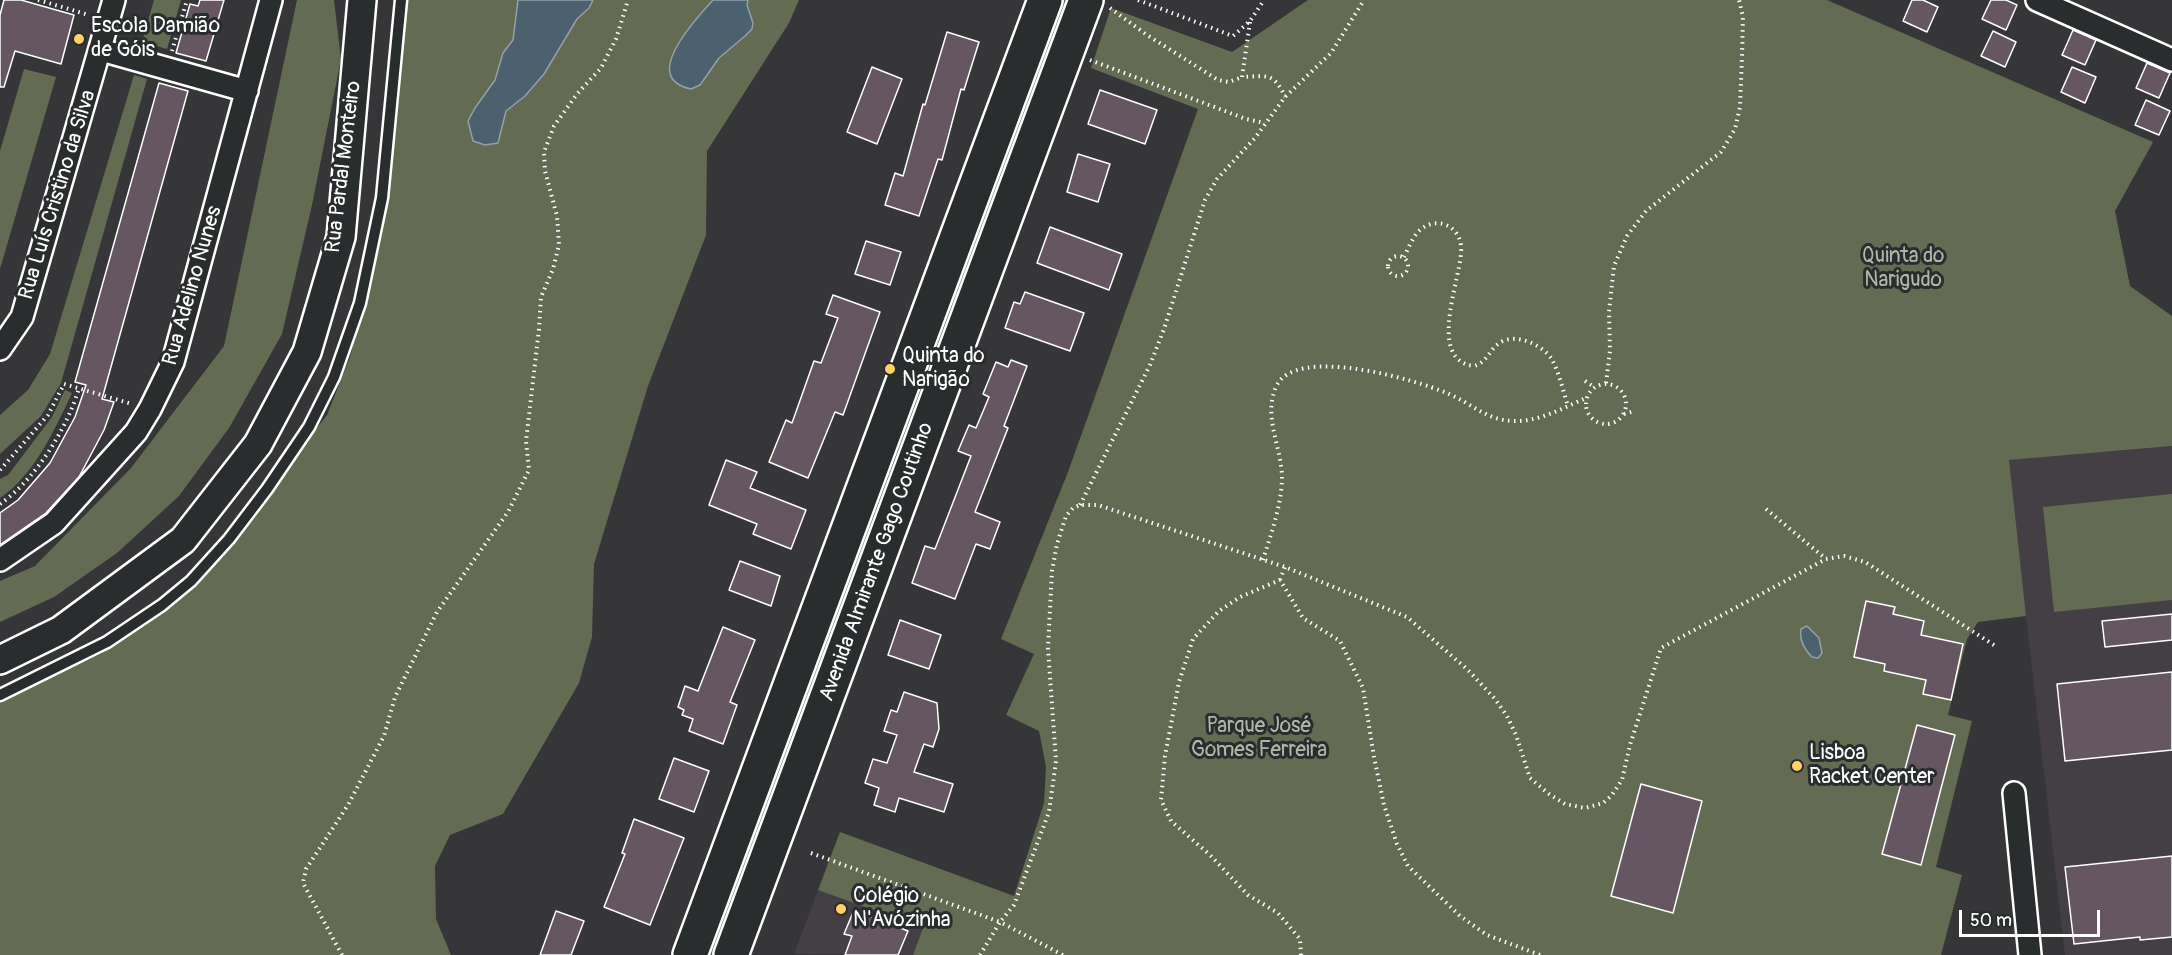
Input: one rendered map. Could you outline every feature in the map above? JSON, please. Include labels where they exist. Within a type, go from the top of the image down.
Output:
[{"type":"main road","name":"Avenida Almirante Gago Coutinho","points":[[690,955],[1045,0]]},
{"type":"main road","name":"Avenida Almirante Gago Coutinho","points":[[731,955],[1067,52],[1098,4]]},
{"type":"main road","points":[[902,386],[938,398]]},
{"type":"main road","points":[[888,424],[923,437]]},
{"type":"street","name":"Rua Luís Cristino da Silva","points":[[0,349],[22,316],[114,0]]},
{"type":"street","name":"Rua Adelino Nunes","points":[[0,560],[54,524],[136,432],[173,362],[271,0]]},
{"type":"street","name":"Rua Pardal Monteiro","points":[[0,660],[61,630],[183,540],[258,444],[307,352],[340,237],[362,0]]},
{"type":"street","points":[[2037,0],[2172,60]]},
{"type":"street","points":[[101,50],[247,91]]},
{"type":"street","points":[[2014,793],[2030,955]]},
{"type":"lane","points":[[0,695],[107,642],[162,605],[191,581],[229,539],[267,489],[309,427],[334,377],[360,303],[382,198],[402,0]]},
{"type":"path","points":[[38,0],[108,21]]},
{"type":"path","points":[[167,69],[187,0]]},
{"type":"path","points":[[342,955],[303,882],[306,869],[348,805],[370,764],[384,736],[395,697],[437,612],[508,512],[529,470],[526,441],[541,297],[553,269],[559,245],[557,216],[545,171],[544,152],[554,126],[577,94],[602,68],[616,39],[628,0]]},
{"type":"path","points":[[1138,0],[1233,36],[1250,21],[1264,0]]},
{"type":"path","points":[[1080,505],[1150,365],[1164,329],[1205,200],[1217,179],[1255,138],[1285,97],[1331,52],[1364,0]]},
{"type":"path","points":[[1606,383],[1610,351],[1609,312],[1614,266],[1627,236],[1646,211],[1721,152],[1735,129],[1740,107],[1742,57],[1743,17],[1739,0]]},
{"type":"path","points":[[1098,4],[1218,80],[1229,82],[1242,77],[1270,77],[1276,80],[1285,97]]},
{"type":"path","points":[[1242,77],[1250,21]]},
{"type":"path","points":[[1067,52],[1265,123]]},
{"type":"path","points":[[1404,257],[1419,230],[1431,224],[1444,223],[1452,228],[1461,244],[1461,258],[1451,304],[1448,333],[1453,350],[1462,362],[1474,366],[1486,360],[1495,347],[1507,340],[1516,339],[1532,343],[1551,358],[1568,406]]},
{"type":"path","points":[[1393,257],[1404,257],[1408,261],[1407,271],[1404,275],[1393,275],[1389,271],[1389,261],[1393,257]]},
{"type":"path","points":[[1263,560],[1280,500],[1282,475],[1270,406],[1276,384],[1291,372],[1312,366],[1337,366],[1404,378],[1448,394],[1492,418],[1513,421],[1538,418],[1568,406],[1586,398],[1594,387],[1606,383],[1622,390],[1627,406],[1619,420],[1611,424],[1602,424],[1594,421],[1588,415],[1586,398]]},
{"type":"path","points":[[1585,381],[1594,387]]},
{"type":"path","points":[[0,470],[48,415],[64,384],[150,409]]},
{"type":"path","points":[[1622,390],[1626,384]]},
{"type":"path","points":[[0,504],[40,463],[62,428],[79,388]]},
{"type":"path","points":[[1624,414],[1635,411]]},
{"type":"path","points":[[1611,424],[1614,430]]},
{"type":"path","points":[[981,955],[1000,922],[1014,905],[1049,812],[1056,761],[1048,648],[1053,571],[1057,544],[1066,516],[1073,508],[1080,505],[1098,505],[1285,567],[1407,617],[1468,670],[1496,699],[1516,735],[1530,778],[1565,804],[1585,808],[1603,803],[1612,795],[1622,780],[1630,745],[1661,648],[1826,559],[1844,556],[1865,562],[1997,647]]},
{"type":"path","points":[[1766,509],[1826,559]]},
{"type":"path","points":[[1285,567],[1280,579],[1240,597],[1219,611],[1193,639],[1179,682],[1167,746],[1161,801],[1171,821],[1210,855],[1248,895],[1278,913],[1300,939],[1301,955]]},
{"type":"path","points":[[1280,579],[1303,618],[1340,641],[1363,688],[1384,805],[1397,844],[1408,866],[1460,916],[1487,935],[1540,955]]},
{"type":"path","points":[[811,853],[1000,922],[1063,955]]},
{"type":"shaded area","points":[[2172,446],[2172,955],[2065,955],[2008,460]]},
{"type":"shaded area","name":"Colégio N'Avózinha","points":[[818,890],[923,929],[913,955],[794,954]]},
{"type":"green space","points":[[154,0],[181,0],[167,49],[142,42]]},
{"type":"green space","points":[[297,0],[334,0],[341,59],[312,205],[282,334],[229,428],[179,496],[117,553],[54,597],[0,622],[0,581],[35,566],[131,468],[224,346]]},
{"type":"green space","points":[[402,0],[799,0],[789,23],[707,151],[706,235],[648,386],[594,564],[592,637],[579,683],[503,814],[450,835],[435,866],[436,919],[451,955],[0,955],[0,701],[101,654],[188,592],[327,415],[350,357],[371,276]]},
{"type":"green space","points":[[1060,0],[1072,0],[958,306],[952,305],[953,290]]},
{"type":"green space","points":[[1308,0],[1827,0],[2153,142],[2115,211],[2130,286],[2172,316],[2172,446],[2009,460],[2026,616],[1978,622],[1967,639],[1948,715],[1972,721],[1936,867],[1962,875],[1941,955],[913,955],[923,928],[818,890],[840,832],[1014,896],[1044,803],[1046,767],[1039,731],[1006,715],[1034,654],[1001,639],[1068,472],[1198,109],[1091,68],[1111,8],[1232,52]]},
{"type":"green space","points":[[24,69],[56,77],[0,269],[0,151]]},
{"type":"green space","points":[[134,75],[147,79],[61,383],[41,416],[0,454],[0,415],[28,390],[50,354]]},
{"type":"green space","points":[[65,390],[72,393],[42,451],[23,477],[0,498],[0,479],[8,475],[52,417]]},
{"type":"green space","points":[[2172,494],[2172,600],[2054,612],[2043,507]]},
{"type":"green space","points":[[868,514],[872,516],[871,537],[716,955],[704,955]]},
{"type":"water","points":[[518,0],[593,0],[589,8],[577,19],[544,74],[525,96],[506,111],[498,143],[485,145],[473,141],[468,121],[495,80],[503,53],[513,40]]},
{"type":"water","points":[[713,0],[748,0],[747,5],[753,23],[752,29],[719,58],[700,85],[691,89],[678,84],[673,79],[670,65],[685,34]]},
{"type":"water","points":[[1807,626],[1819,638],[1822,653],[1818,658],[1812,657],[1801,641],[1801,629]]},
{"type":"building","points":[[4,0],[21,0],[74,15],[61,64],[15,51],[4,87],[0,87],[0,15]]},
{"type":"building","points":[[200,0],[224,0],[206,61],[176,53],[190,4],[198,6]]},
{"type":"building","points":[[1912,0],[1923,0],[1938,7],[1927,32],[1903,21]]},
{"type":"building","points":[[1991,0],[2006,0],[2017,5],[2006,30],[1982,19]]},
{"type":"building","points":[[2073,30],[2096,40],[2085,65],[2062,55]]},
{"type":"building","points":[[1993,31],[2016,42],[2005,67],[1981,56]]},
{"type":"building","points":[[947,32],[979,42],[964,90],[961,89],[942,160],[938,159],[919,216],[885,205],[895,173],[903,176],[923,104],[925,105]]},
{"type":"building","points":[[2147,63],[2170,73],[2159,98],[2136,88]]},
{"type":"building","points":[[872,67],[902,79],[877,144],[847,132]]},
{"type":"building","points":[[2072,67],[2096,77],[2085,103],[2061,92]]},
{"type":"building","points":[[159,83],[188,91],[102,399],[114,402],[104,430],[79,477],[46,513],[0,545],[0,513],[18,500],[50,463],[75,417],[86,385],[75,382]]},
{"type":"building","points":[[1100,90],[1157,110],[1145,144],[1088,124]]},
{"type":"building","points":[[2146,100],[2170,111],[2159,135],[2135,125]]},
{"type":"building","points":[[1078,154],[1110,164],[1098,202],[1067,192]]},
{"type":"building","points":[[1050,227],[1122,254],[1109,290],[1037,263]]},
{"type":"building","points":[[866,241],[901,252],[890,285],[855,274]]},
{"type":"building","points":[[1025,292],[1084,313],[1070,351],[1005,328],[1014,302],[1020,304]]},
{"type":"building","points":[[833,295],[880,312],[843,415],[835,412],[808,478],[769,462],[786,420],[792,423],[814,361],[821,363],[838,318],[826,314]]},
{"type":"building","points":[[1011,360],[1027,366],[1004,426],[1008,428],[975,512],[1000,522],[990,549],[976,544],[955,599],[912,583],[925,546],[935,549],[971,456],[958,451],[969,425],[976,428],[989,397],[983,394],[996,362],[1008,367]]},
{"type":"building","points":[[726,460],[757,472],[750,488],[806,510],[791,549],[753,534],[757,524],[709,505]]},
{"type":"building","points":[[740,561],[780,576],[771,606],[729,590]]},
{"type":"building","points":[[1866,601],[1895,607],[1893,614],[1924,621],[1921,635],[1963,644],[1951,700],[1923,694],[1926,680],[1884,671],[1885,664],[1854,657]]},
{"type":"building","points":[[2172,614],[2172,640],[2105,647],[2102,621]]},
{"type":"building","points":[[900,620],[941,635],[929,669],[888,655]]},
{"type":"building","points":[[723,627],[755,640],[730,702],[737,705],[723,744],[689,731],[693,719],[682,715],[684,710],[678,707],[685,686],[698,691]]},
{"type":"building","points":[[2172,672],[2172,750],[2065,761],[2057,684]]},
{"type":"building","points":[[904,692],[937,703],[939,729],[933,747],[924,744],[914,772],[953,784],[944,812],[899,798],[895,812],[874,805],[879,788],[865,783],[873,759],[887,763],[897,735],[884,731],[891,710],[897,712]]},
{"type":"building","points":[[1917,725],[1955,735],[1921,865],[1882,854]]},
{"type":"building","points":[[674,758],[709,771],[694,812],[659,799]]},
{"type":"building","points":[[1641,784],[1702,801],[1673,913],[1611,896]]},
{"type":"building","points":[[634,819],[684,838],[650,925],[604,907],[625,854],[622,853]]},
{"type":"building","points":[[2172,856],[2172,937],[2140,940],[2140,937],[2074,944],[2065,867]]},
{"type":"building","points":[[854,910],[908,931],[898,955],[845,955],[852,936],[844,934]]},
{"type":"building","points":[[556,911],[584,921],[571,955],[540,955]]},
{"type":"place","name":"Escola Damião de Góis","points":[[79,39]]},
{"type":"place","name":"Quinta do Narigão","points":[[890,369]]},
{"type":"place","name":"Lisboa Racket Center","points":[[1797,766]]},
{"type":"place","name":"Colégio N'Avózinha","points":[[841,909]]},
{"type":"park label","name":"Quinta do Narigudo","points":[[1903,269]]},
{"type":"park label","name":"Parque José Gomes Ferreira","points":[[1259,739]]}]
